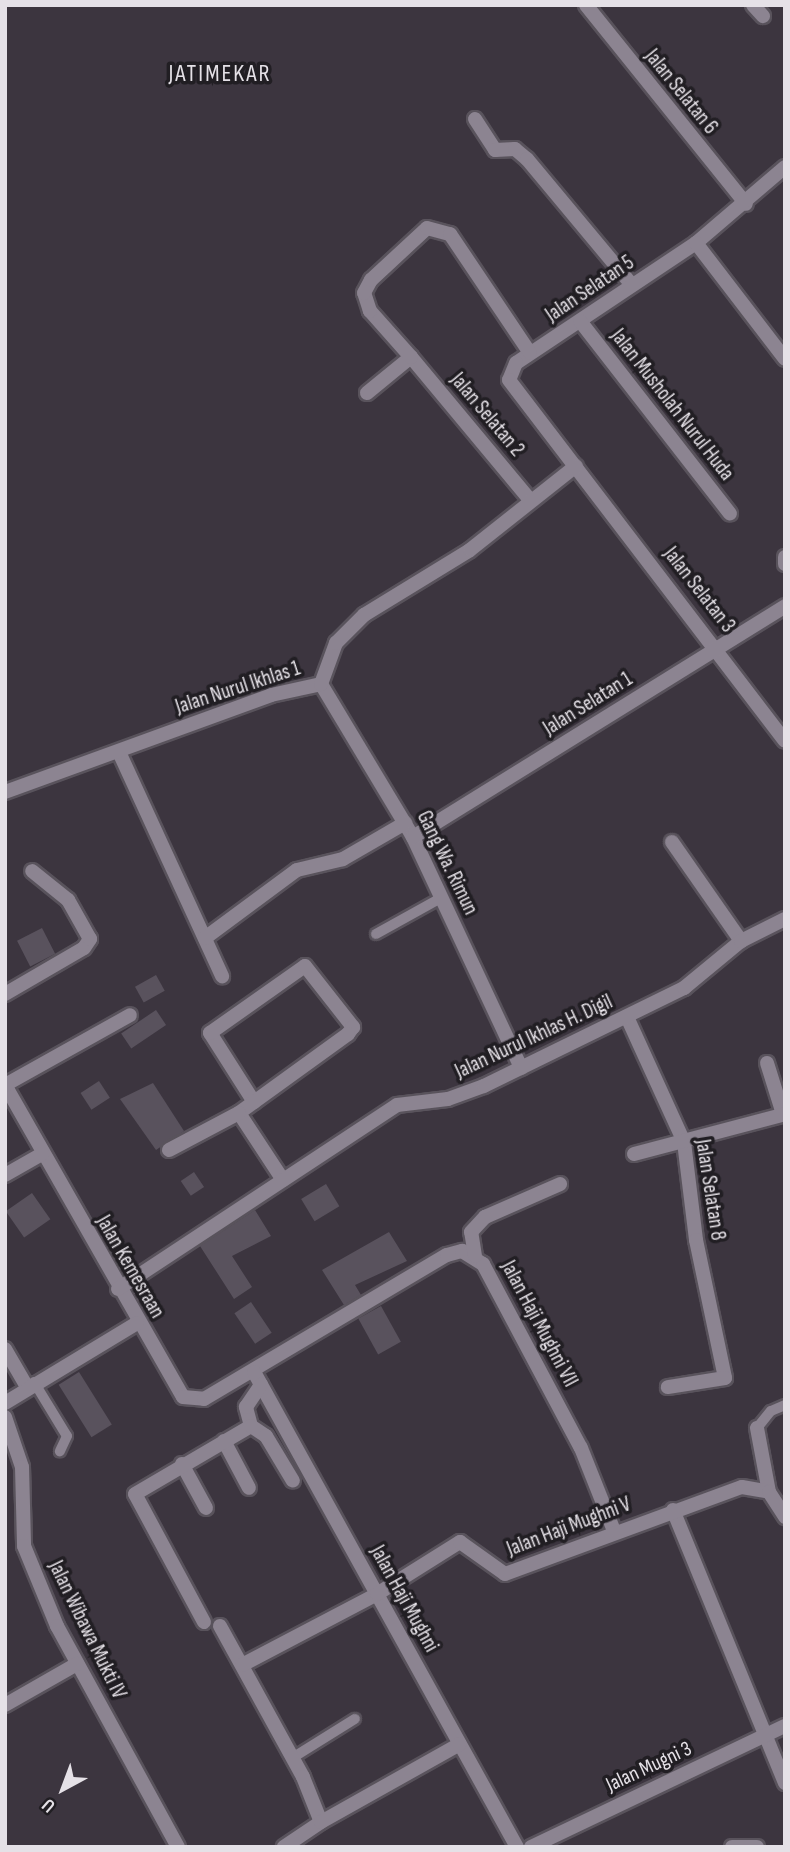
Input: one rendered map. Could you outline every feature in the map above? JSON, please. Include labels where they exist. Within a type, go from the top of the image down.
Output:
[{"type":"street","name":"Jalan Selatan 6","points":[[586,5],[746,204]]},
{"type":"street","points":[[475,119],[495,150],[515,149],[527,159],[632,285]]},
{"type":"street","name":"Jalan Selatan 5","points":[[576,466],[512,390],[511,371],[530,354],[696,243],[746,204],[785,167]]},
{"type":"street","name":"Jalan Selatan 2","points":[[530,354],[450,234],[427,228],[371,280],[364,293],[370,310],[531,501]]},
{"type":"street","points":[[696,243],[785,359]]},
{"type":"street","name":"Jalan Musholah Nurul Huda","points":[[580,321],[730,514]]},
{"type":"street","points":[[367,393],[411,357]]},
{"type":"street","name":"Jalan Nurul Ikhlas 1","points":[[5,792],[271,695],[321,684],[336,643],[364,615],[470,550],[576,466]]},
{"type":"street","name":"Jalan Selatan 3","points":[[576,466],[718,649],[785,741]]},
{"type":"street","points":[[785,558],[785,564]]},
{"type":"street","name":"Jalan Selatan 1","points":[[413,836],[785,606]]},
{"type":"street","name":"Gang Wa. Rimun","points":[[321,684],[413,836],[521,1068]]},
{"type":"street","points":[[119,752],[222,976]]},
{"type":"street","points":[[205,938],[297,870],[343,859],[405,823]]},
{"type":"street","points":[[672,842],[741,941]]},
{"type":"street","points":[[5,994],[84,948],[90,939],[68,900],[32,870]]},
{"type":"street","name":"Jalan Nurul Ikhlas H. Digil","points":[[118,1289],[397,1105],[461,1096],[521,1068],[684,988],[741,941],[785,919]]},
{"type":"street","points":[[169,1150],[239,1113],[254,1102],[353,1027],[305,966],[210,1033],[254,1102]]},
{"type":"street","points":[[5,1085],[130,1015]]},
{"type":"street","name":"Jalan Selatan 8","points":[[627,1017],[684,1142],[696,1240],[725,1378],[668,1387]]},
{"type":"street","points":[[635,1154],[784,1114],[767,1063]]},
{"type":"street","name":"Jalan Kemesraan","points":[[5,1085],[137,1323],[190,1401],[258,1379]]},
{"type":"street","points":[[239,1113],[283,1180]]},
{"type":"street","points":[[5,1175],[42,1154]]},
{"type":"street","points":[[475,1256],[471,1232],[485,1217],[560,1184]]},
{"type":"street","name":"Jalan Haji Mughni VII","points":[[258,1379],[447,1255],[463,1251],[475,1256],[581,1448],[614,1531]]},
{"type":"street","points":[[5,1403],[31,1384],[137,1323]]},
{"type":"street","points":[[5,1349],[31,1384]]},
{"type":"street","points":[[258,1379],[246,1407],[251,1426],[266,1436],[293,1481]]},
{"type":"street","name":"Jalan Haji Mughni","points":[[258,1379],[517,1847]]},
{"type":"street","name":"Jalan Wibawa Mukti IV","points":[[5,1417],[22,1467],[24,1546],[78,1664],[178,1847]]},
{"type":"street","points":[[204,1622],[135,1494],[182,1464],[251,1426]]},
{"type":"street","points":[[757,1428],[769,1492],[785,1517]]},
{"type":"street","points":[[224,1441],[249,1488]]},
{"type":"street","points":[[182,1464],[206,1508]]},
{"type":"street","name":"Jalan Haji Mughni V","points":[[377,1594],[460,1542],[505,1574],[614,1531],[742,1487],[769,1492]]},
{"type":"street","points":[[673,1510],[785,1783]]},
{"type":"street","points":[[242,1665],[377,1594]]},
{"type":"street","points":[[220,1626],[292,1758],[321,1822]]},
{"type":"street","points":[[5,1705],[78,1664]]},
{"type":"street","name":"Jalan Mugni 3","points":[[531,1847],[785,1726]]},
{"type":"street","points":[[284,1847],[321,1822],[460,1744]]},
{"type":"street","points":[[732,1847],[757,1847]]},
{"type":"lane","points":[[376,934],[441,898]]},
{"type":"lane","points":[[31,1384],[67,1436],[60,1451]]},
{"type":"lane","points":[[757,1428],[771,1410],[785,1405]]},
{"type":"lane","points":[[292,1758],[355,1719]]},
{"type":"building","points":[[42,928],[55,954],[30,967],[17,941]]},
{"type":"building","points":[[156,975],[165,991],[144,1002],[135,987]]},
{"type":"building","points":[[156,1010],[166,1025],[131,1048],[121,1033]]},
{"type":"building","points":[[99,1081],[110,1098],[91,1110],[81,1093]]},
{"type":"building","points":[[153,1083],[184,1131],[156,1150],[120,1099]]},
{"type":"building","points":[[194,1172],[204,1187],[191,1196],[181,1181]]},
{"type":"building","points":[[326,1184],[339,1206],[315,1221],[301,1199]]},
{"type":"building","points":[[32,1193],[50,1219],[24,1238],[6,1211]]},
{"type":"building","points":[[255,1210],[271,1236],[232,1256],[252,1287],[234,1299],[200,1246]]},
{"type":"building","points":[[389,1232],[407,1261],[355,1285],[361,1295],[344,1305],[322,1270]]},
{"type":"building","points":[[251,1302],[272,1333],[255,1344],[234,1313]]},
{"type":"building","points":[[381,1306],[401,1342],[378,1354],[358,1319]]},
{"type":"building","points":[[79,1372],[112,1425],[92,1437],[59,1385]]},
{"type":"district","name":"JATIMEKAR","points":[[220,74]]}]
